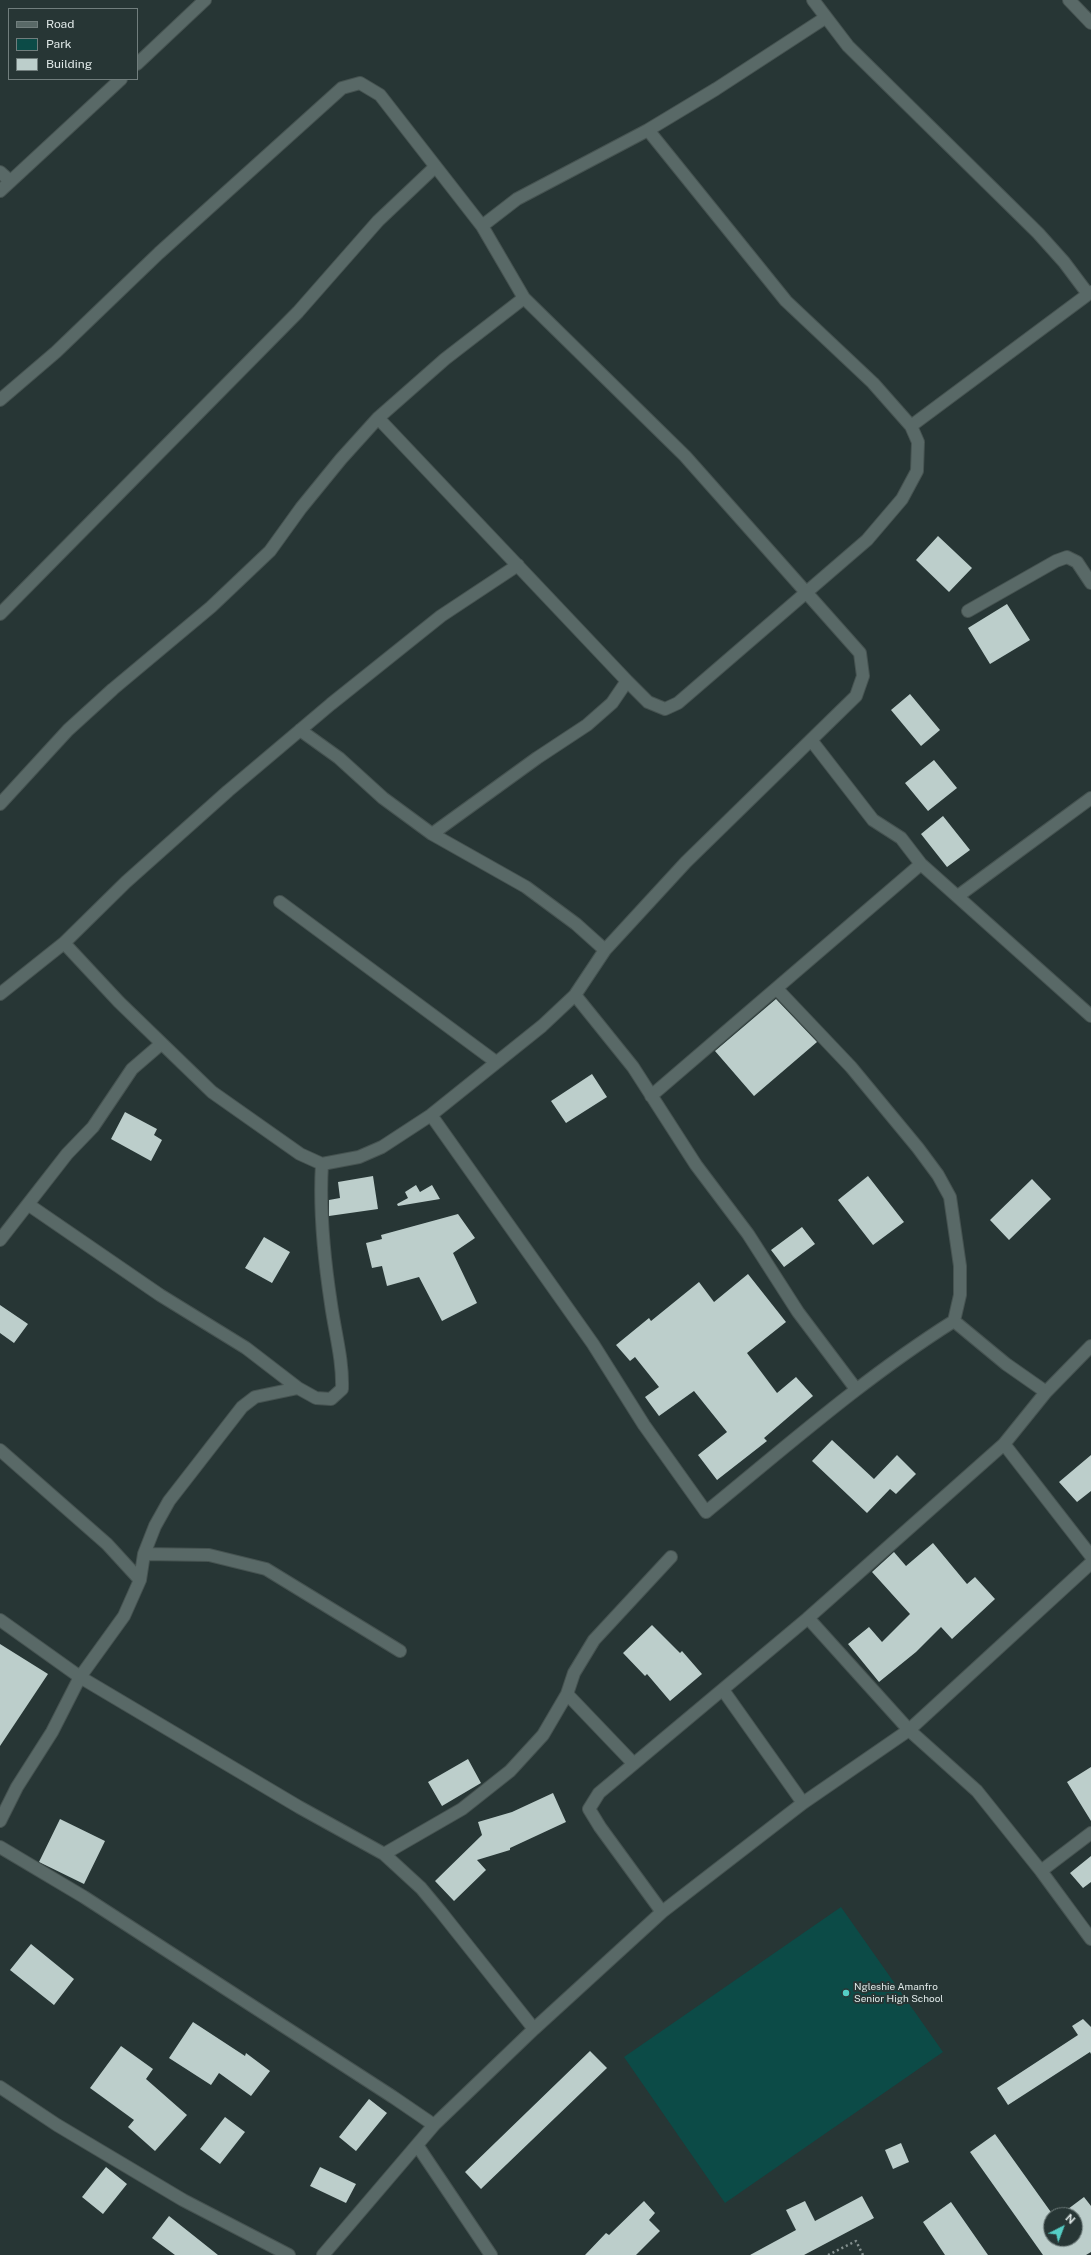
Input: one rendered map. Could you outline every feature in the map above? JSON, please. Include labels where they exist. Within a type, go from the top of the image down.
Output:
[{"type":"street","points":[[138,63],[206,0]]},
{"type":"street","points":[[813,0],[825,18],[848,46],[1038,233],[1090,293],[911,426]]},
{"type":"street","points":[[1069,0],[1091,23]]},
{"type":"street","points":[[482,226],[518,200],[648,130],[723,85],[825,18]]},
{"type":"street","points":[[0,191],[120,80]]},
{"type":"street","points":[[0,400],[67,342],[159,254],[342,88],[360,83],[380,95],[482,226],[524,298],[685,456],[807,592],[860,653],[863,676],[856,696],[686,862],[605,950],[575,995],[542,1026],[431,1115],[382,1147],[359,1157],[322,1164],[300,1154],[212,1092],[161,1044],[64,943]]},
{"type":"street","points":[[378,418],[627,681],[648,702],[665,709],[678,704],[867,540],[902,499],[917,471],[918,442],[911,426],[873,383],[786,301],[648,130]]},
{"type":"street","points":[[0,614],[298,312],[378,221],[435,167]]},
{"type":"street","points":[[0,172],[10,181]]},
{"type":"street","points":[[0,804],[68,730],[113,689],[211,607],[270,552],[332,470],[378,418],[445,359],[524,298]]},
{"type":"street","points":[[968,611],[1056,561],[1068,557],[1077,562],[1091,583]]},
{"type":"street","points":[[0,994],[64,943],[126,882],[228,791],[300,730],[441,616],[518,565]]},
{"type":"street","points":[[432,834],[537,758],[587,725],[612,703],[627,681]]},
{"type":"street","points":[[300,730],[339,758],[383,798],[432,834],[526,887],[576,924],[605,950]]},
{"type":"street","points":[[811,740],[873,820],[900,838],[921,864],[1091,1016]]},
{"type":"street","points":[[958,896],[1091,798]]},
{"type":"street","points":[[651,1096],[921,864]]},
{"type":"street","points":[[280,902],[496,1062]]},
{"type":"street","points":[[431,1115],[593,1344],[644,1425],[706,1512],[856,1389],[920,1342],[954,1321],[960,1295],[960,1266],[950,1197],[938,1175],[918,1148],[851,1067],[777,989]]},
{"type":"street","points":[[575,995],[616,1044],[696,1165],[748,1234],[798,1312],[856,1389]]},
{"type":"street","points":[[0,1240],[67,1154],[93,1127],[132,1069],[161,1044]]},
{"type":"street","points":[[29,1204],[160,1295],[246,1348],[298,1388],[316,1398],[331,1399],[342,1389],[342,1368],[331,1304],[324,1249],[320,1195],[322,1164]]},
{"type":"street","points":[[954,1321],[1006,1364],[1046,1392]]},
{"type":"street","points":[[662,1912],[589,1809],[599,1793],[808,1618],[1004,1444],[1046,1392],[1091,1346]]},
{"type":"street","points":[[0,1821],[16,1787],[52,1732],[80,1677],[124,1616],[140,1580],[144,1554],[155,1526],[169,1501],[242,1407],[255,1397],[298,1388]]},
{"type":"street","points":[[1004,1444],[1091,1556]]},
{"type":"street","points":[[0,1450],[102,1539],[140,1580]]},
{"type":"street","points":[[144,1554],[208,1555],[266,1569],[400,1651]]},
{"type":"street","points":[[384,1854],[462,1809],[510,1771],[543,1735],[566,1694],[574,1673],[594,1640],[671,1557]]},
{"type":"street","points":[[324,2255],[434,2125],[534,2029],[662,1912],[803,1803],[909,1730],[1091,1562]]},
{"type":"street","points":[[808,1618],[909,1730],[977,1791],[1041,1871],[1091,1939]]},
{"type":"street","points":[[0,1620],[80,1677],[299,1807],[384,1854],[421,1888],[534,2029]]},
{"type":"street","points":[[723,1690],[803,1803]]},
{"type":"street","points":[[566,1694],[633,1763]]},
{"type":"street","points":[[1041,1871],[1091,1833]]},
{"type":"street","points":[[0,1847],[91,1901],[393,2096],[434,2125]]},
{"type":"street","points":[[0,2087],[57,2125],[177,2196],[289,2255]]},
{"type":"street","points":[[417,2145],[491,2255]]},
{"type":"path","points":[[828,2255],[856,2241],[863,2255]]},
{"type":"green space","points":[[841,1907],[943,2052],[725,2203],[624,2057]]},
{"type":"building","points":[[938,536],[972,568],[949,592],[916,560]]},
{"type":"building","points":[[1007,604],[1030,640],[990,664],[968,628]]},
{"type":"building","points":[[910,694],[940,730],[921,746],[891,710]]},
{"type":"building","points":[[934,760],[957,788],[928,811],[905,783]]},
{"type":"building","points":[[943,816],[970,850],[947,867],[921,834]]},
{"type":"building","points":[[776,999],[817,1042],[754,1096],[715,1051]]},
{"type":"building","points":[[592,1074],[607,1097],[566,1123],[551,1101]]},
{"type":"building","points":[[125,1112],[157,1129],[154,1135],[162,1140],[151,1161],[111,1139]]},
{"type":"building","points":[[373,1176],[378,1209],[329,1216],[329,1200],[340,1198],[338,1182]]},
{"type":"building","points":[[868,1176],[904,1222],[873,1245],[838,1200]]},
{"type":"building","points":[[1032,1179],[1051,1199],[1009,1240],[990,1220]]},
{"type":"building","points":[[416,1185],[420,1192],[432,1185],[440,1199],[398,1206],[397,1204],[408,1198],[405,1192]]},
{"type":"building","points":[[458,1214],[475,1238],[453,1253],[477,1303],[442,1321],[419,1277],[387,1286],[382,1266],[372,1268],[366,1243],[382,1239],[381,1235]]},
{"type":"building","points":[[802,1227],[815,1244],[784,1267],[771,1250]]},
{"type":"building","points":[[264,1237],[290,1252],[272,1283],[245,1268]]},
{"type":"building","points":[[748,1274],[786,1322],[747,1353],[777,1393],[796,1377],[813,1396],[764,1438],[767,1441],[717,1480],[698,1455],[727,1432],[694,1391],[659,1416],[645,1397],[659,1387],[635,1357],[630,1361],[616,1345],[649,1318],[651,1321],[699,1282],[714,1302]]},
{"type":"building","points":[[0,1305],[28,1324],[14,1343],[0,1333]]},
{"type":"building","points":[[832,1440],[874,1479],[897,1455],[916,1474],[896,1494],[890,1489],[867,1513],[812,1461]]},
{"type":"building","points":[[1091,1455],[1091,1491],[1077,1502],[1059,1482]]},
{"type":"building","points":[[933,1543],[967,1584],[975,1577],[995,1599],[952,1639],[941,1627],[916,1652],[879,1682],[848,1644],[869,1627],[882,1642],[910,1614],[872,1572],[894,1552],[906,1566]]},
{"type":"building","points":[[652,1625],[680,1653],[682,1651],[702,1674],[670,1701],[647,1674],[645,1676],[623,1653]]},
{"type":"building","points":[[0,1644],[48,1674],[0,1746]]},
{"type":"building","points":[[468,1759],[481,1783],[442,1806],[428,1782]]},
{"type":"building","points":[[1091,1767],[1091,1821],[1067,1782]]},
{"type":"building","points":[[553,1793],[566,1822],[510,1848],[510,1850],[477,1860],[486,1870],[454,1901],[435,1881],[482,1835],[478,1822],[512,1812]]},
{"type":"building","points":[[60,1819],[105,1841],[84,1884],[39,1862]]},
{"type":"building","points":[[1091,1856],[1091,1882],[1083,1888],[1070,1873]]},
{"type":"building","points":[[31,1944],[74,1979],[54,2005],[10,1970]]},
{"type":"building","points":[[1083,2019],[1091,2027],[1091,2054],[1090,2052],[1008,2105],[997,2088],[1078,2035],[1072,2026]]},
{"type":"building","points":[[193,2022],[245,2056],[246,2053],[270,2071],[251,2096],[219,2073],[211,2085],[169,2058]]},
{"type":"building","points":[[121,2046],[153,2069],[146,2079],[187,2115],[155,2151],[128,2127],[134,2120],[90,2088]]},
{"type":"building","points":[[590,2051],[607,2068],[481,2189],[465,2172]]},
{"type":"building","points":[[369,2099],[387,2113],[356,2151],[339,2137]]},
{"type":"building","points":[[225,2117],[245,2132],[220,2164],[200,2149]]},
{"type":"building","points":[[995,2134],[1047,2207],[1043,2207],[1043,2247],[1083,2247],[1083,2207],[1071,2207],[1084,2197],[1091,2206],[1091,2252],[1086,2255],[1043,2255],[970,2152]]},
{"type":"building","points":[[901,2143],[909,2162],[893,2169],[885,2150]]},
{"type":"building","points":[[106,2167],[127,2184],[103,2214],[82,2197]]},
{"type":"building","points":[[320,2167],[356,2184],[346,2203],[310,2186]]},
{"type":"building","points":[[862,2196],[874,2218],[804,2255],[750,2255],[796,2230],[786,2210],[805,2201],[815,2221]]},
{"type":"building","points":[[644,2201],[655,2213],[649,2220],[660,2231],[636,2255],[585,2255],[606,2233],[609,2235]]},
{"type":"building","points":[[951,2202],[988,2255],[945,2255],[923,2222]]},
{"type":"building","points":[[169,2216],[218,2255],[175,2255],[152,2238]]},
{"type":"place","name":"Ngleshie Amanfro Senior High School","points":[[846,1993]]}]
